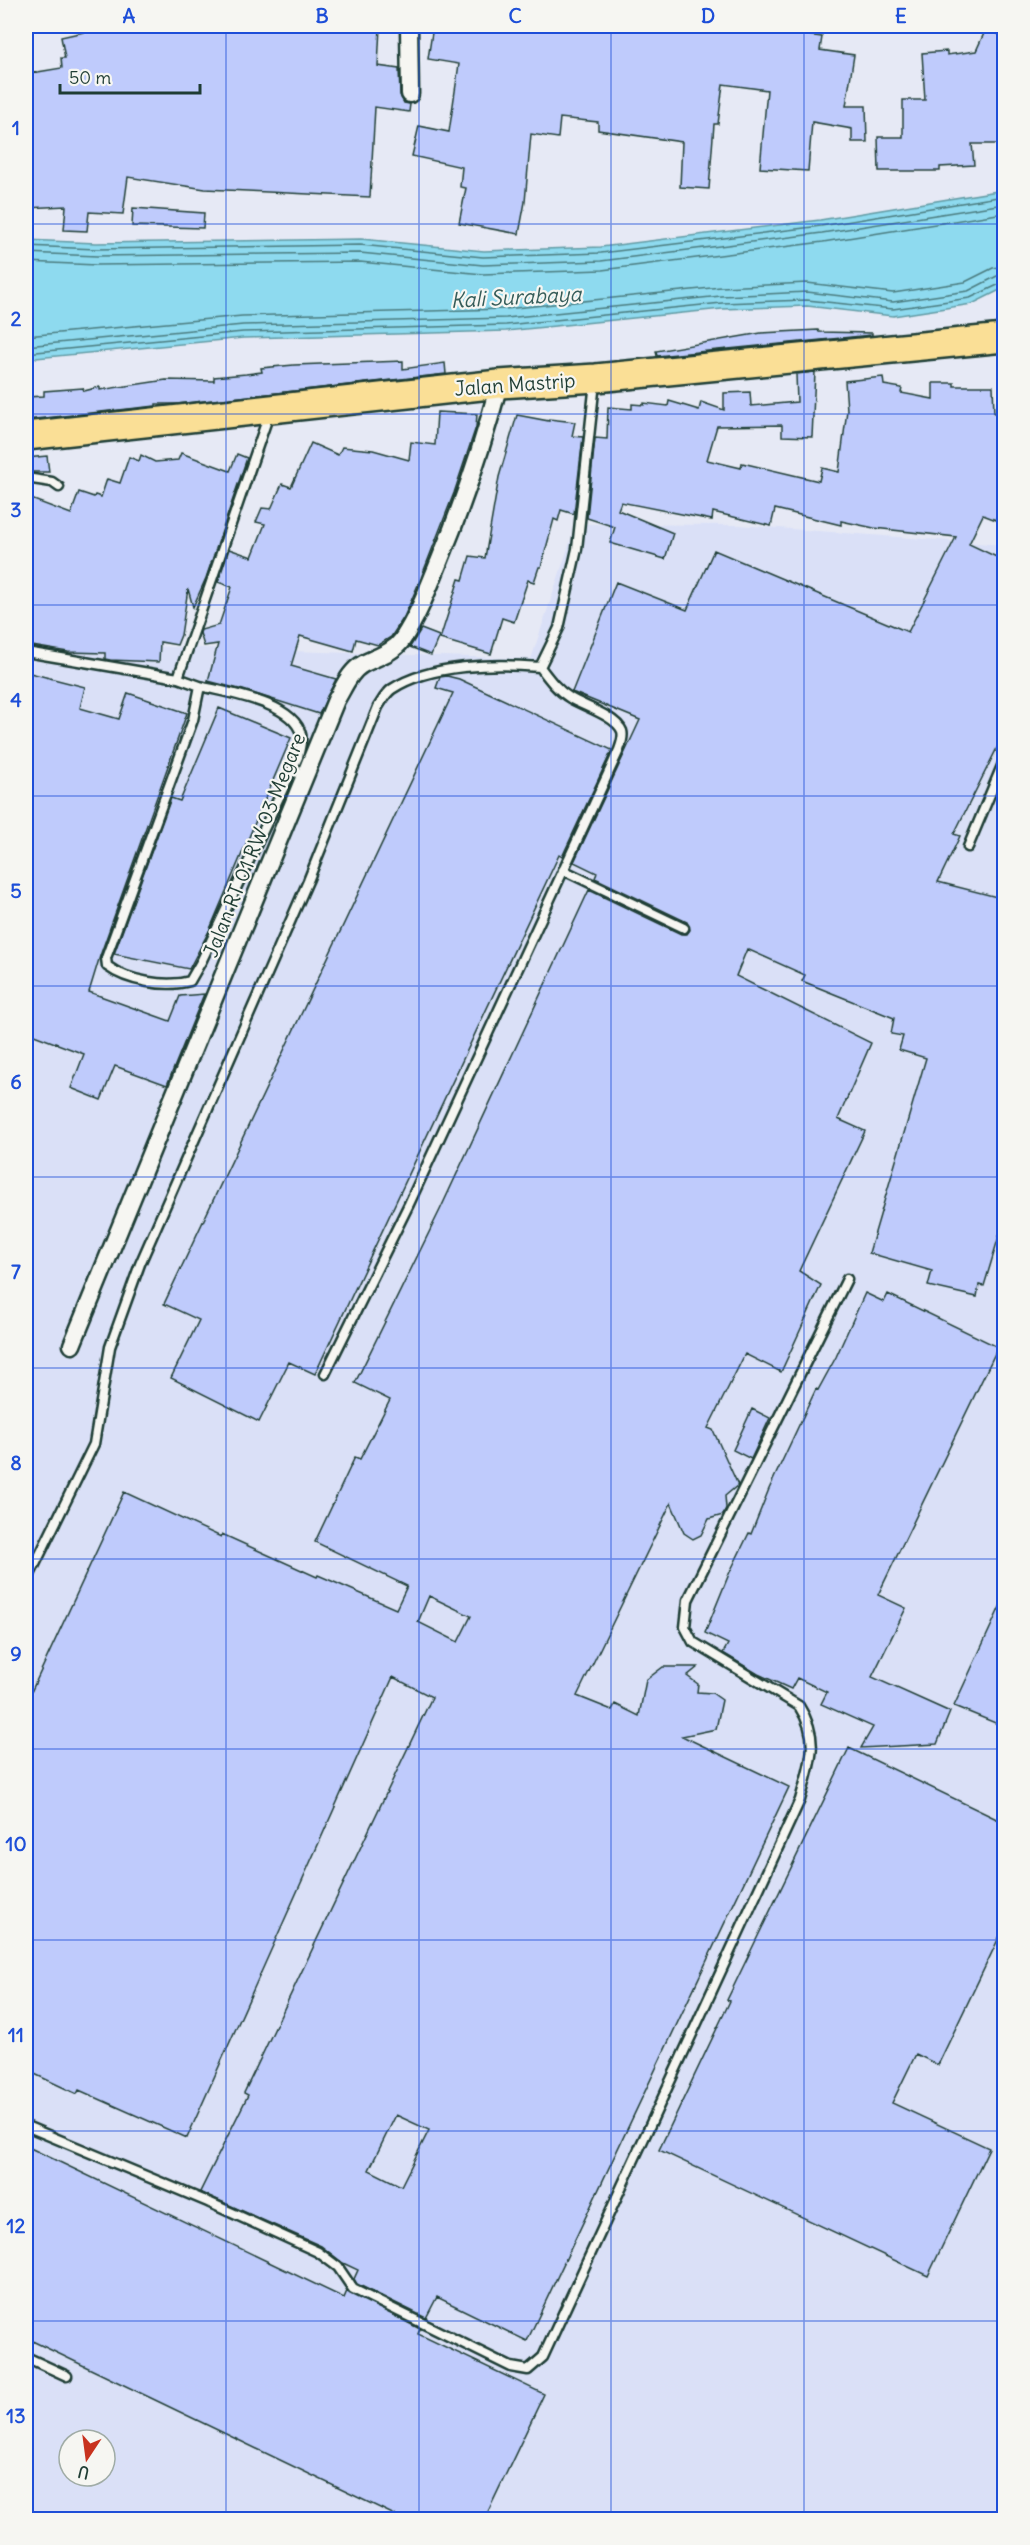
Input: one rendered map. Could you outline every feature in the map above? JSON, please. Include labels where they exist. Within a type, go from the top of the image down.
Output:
[{"type":"main road","name":"Jalan Mastrip","points":[[26,436],[499,384],[596,378],[1005,338]]},
{"type":"street","points":[[409,26],[410,94]]},
{"type":"street","name":"Jalan RT 01 RW 03 Megare","points":[[72,1345],[336,700],[351,674],[362,664],[380,657],[400,644],[416,618],[458,518],[499,384]]},
{"type":"lane","points":[[540,668],[559,628],[578,549],[596,378]]},
{"type":"lane","points":[[178,678],[272,408]]},
{"type":"lane","points":[[26,478],[52,482],[59,487]]},
{"type":"lane","points":[[26,652],[178,678],[252,699],[291,716],[302,735],[298,757],[202,960],[190,981],[160,985],[115,972],[107,966],[106,958],[193,720],[200,686]]},
{"type":"lane","points":[[26,1583],[94,1444],[110,1347],[140,1264],[308,881],[378,707],[390,690],[419,675],[509,664],[540,668],[554,686],[612,720],[621,729],[622,738],[619,750],[409,1204],[325,1374]]},
{"type":"lane","points":[[968,847],[1005,760]]},
{"type":"lane","points":[[563,870],[684,928]]},
{"type":"lane","points":[[26,2126],[208,2202],[318,2252],[338,2267],[353,2289],[511,2367],[528,2370],[543,2357],[800,1800],[806,1780],[811,1761],[813,1736],[808,1720],[799,1706],[693,1642],[685,1627],[688,1600],[847,1279]]},
{"type":"lane","points":[[26,2357],[67,2376]]},
{"type":"shaded area","points":[[576,524],[739,525],[1004,545],[1004,2519],[26,2520],[26,642],[531,659]]},
{"type":"water","name":"Kali Surabaya","points":[[1004,190],[1004,288],[972,304],[893,316],[807,306],[722,309],[506,331],[243,338],[26,359],[26,240],[96,243],[361,239],[484,251],[601,247],[820,220]]},
{"type":"building","points":[[98,26],[130,31],[131,26],[380,27],[378,66],[399,69],[400,95],[404,103],[410,104],[409,112],[375,107],[370,197],[205,189],[128,177],[123,214],[89,212],[87,231],[64,230],[66,206],[26,208],[26,74],[62,68],[61,58],[65,58],[61,37],[97,29]]},
{"type":"building","points":[[433,26],[585,28],[585,26],[625,26],[671,32],[672,26],[801,26],[800,34],[822,37],[820,50],[854,55],[846,106],[866,106],[867,142],[852,142],[852,129],[812,122],[808,171],[760,168],[767,90],[723,84],[718,124],[714,124],[709,189],[680,187],[682,142],[598,130],[598,122],[560,118],[558,138],[531,134],[525,202],[519,234],[459,223],[466,188],[460,187],[462,167],[412,156],[419,126],[449,132],[459,64],[428,59]]},
{"type":"building","points":[[986,29],[1005,37],[1005,144],[972,144],[974,165],[940,167],[940,171],[879,171],[878,137],[903,137],[903,100],[925,100],[922,53],[947,51],[947,55],[976,51]]},
{"type":"building","points":[[133,208],[204,213],[203,228],[132,226]]},
{"type":"building","points":[[818,330],[819,332],[872,333],[872,335],[657,356],[656,351],[761,333]]},
{"type":"building","points":[[403,361],[403,369],[445,363],[446,374],[26,420],[26,397],[44,396],[44,391],[83,388],[84,391],[100,387],[100,390],[166,380],[214,381],[214,377],[262,372],[261,368],[294,365]]},
{"type":"building","points":[[815,372],[812,437],[782,436],[782,425],[717,426],[707,460],[741,468],[742,463],[819,481],[822,468],[839,472],[847,410],[845,381],[883,377],[884,385],[902,388],[901,393],[933,399],[933,383],[954,383],[954,386],[993,386],[998,446],[1005,446],[1005,466],[996,520],[983,515],[969,544],[1005,561],[1005,732],[954,834],[960,836],[938,882],[1005,899],[1005,1216],[984,1286],[979,1285],[977,1297],[928,1286],[932,1271],[869,1253],[926,1058],[899,1050],[903,1036],[891,1034],[894,1018],[802,981],[805,975],[747,949],[736,976],[871,1043],[838,1119],[865,1131],[799,1271],[821,1285],[781,1372],[745,1354],[708,1428],[713,1430],[738,1485],[725,1496],[726,1508],[723,1515],[709,1519],[701,1535],[693,1539],[684,1533],[671,1503],[577,1696],[612,1710],[615,1704],[639,1716],[646,1680],[663,1667],[698,1667],[687,1676],[698,1684],[697,1692],[712,1693],[722,1700],[716,1729],[682,1736],[789,1787],[527,2341],[437,2297],[426,2318],[357,2284],[354,2279],[358,2270],[343,2263],[321,2246],[200,2192],[248,2095],[244,2093],[432,1697],[393,1677],[187,2138],[79,2090],[77,2094],[26,2070],[26,1703],[124,1492],[221,1537],[222,1534],[317,1577],[318,1575],[396,1609],[407,1586],[315,1542],[355,1457],[360,1459],[390,1400],[355,1383],[440,1210],[589,890],[681,934],[687,934],[690,930],[687,922],[595,878],[597,873],[574,862],[640,720],[572,692],[616,582],[687,610],[714,550],[908,632],[956,537],[874,528],[841,521],[841,525],[775,509],[771,526],[713,512],[712,520],[621,502],[618,510],[673,533],[665,559],[610,543],[615,527],[587,518],[595,438],[607,439],[608,407],[632,409],[632,404],[644,405],[644,403],[668,406],[669,401],[699,410],[701,402],[724,410],[724,393],[750,392],[751,406],[797,402],[796,374]],"holes":[[[429,1596],[471,1616],[458,1642],[418,1622]],[[396,2115],[429,2130],[401,2186],[369,2170]]]},
{"type":"building","points":[[437,412],[477,414],[476,427],[454,493],[421,578],[404,617],[391,637],[378,645],[356,639],[353,651],[300,636],[291,666],[336,679],[319,714],[208,681],[218,644],[204,646],[200,633],[201,630],[219,625],[232,587],[218,582],[229,549],[252,557],[265,524],[256,522],[262,508],[271,509],[282,484],[291,487],[311,443],[338,455],[342,447],[373,450],[409,460],[411,442],[435,445]]},
{"type":"building","points":[[517,415],[549,421],[549,419],[575,422],[572,436],[583,437],[574,514],[561,510],[558,521],[554,519],[541,567],[539,567],[534,582],[528,580],[514,622],[502,618],[491,654],[440,639],[459,579],[463,580],[470,556],[485,558],[499,477]]},
{"type":"building","points":[[181,453],[230,471],[237,454],[247,458],[206,578],[193,607],[188,589],[181,635],[177,645],[160,642],[159,662],[110,660],[105,659],[105,653],[68,652],[32,646],[26,636],[26,497],[71,514],[79,492],[101,497],[107,479],[120,483],[129,457],[139,461],[141,455],[155,462],[178,460]]},
{"type":"building","points":[[47,456],[49,472],[26,472],[26,458]]},
{"type":"building","points":[[421,629],[439,636],[431,655],[410,647]]},
{"type":"building","points":[[26,672],[85,687],[80,708],[119,719],[128,693],[187,713],[89,992],[170,1021],[180,996],[204,994],[167,1085],[115,1066],[101,1100],[71,1088],[84,1054],[26,1032],[26,982],[33,960],[26,958]]},
{"type":"building","points":[[440,677],[459,679],[612,750],[562,857],[559,855],[315,1374],[289,1362],[259,1422],[171,1378],[199,1320],[164,1304],[453,693],[436,688]]},
{"type":"building","points":[[219,708],[291,738],[210,929],[189,969],[114,954],[171,798],[180,801]]},
{"type":"building","points":[[865,1293],[884,1302],[888,1294],[998,1347],[878,1595],[906,1608],[872,1677],[950,1712],[937,1744],[861,1748],[873,1727],[821,1704],[827,1692],[797,1678],[791,1689],[758,1674],[723,1653],[728,1644],[705,1633],[729,1574],[749,1533],[751,1534],[769,1489],[816,1389],[818,1390],[836,1357]]},
{"type":"building","points":[[752,1409],[770,1418],[751,1459],[733,1450]]},
{"type":"building","points":[[1005,1596],[1005,1727],[954,1706]]},
{"type":"building","points":[[849,1748],[1005,1823],[1005,1925],[938,2065],[916,2054],[892,2103],[989,2148],[928,2276],[659,2150],[730,2001],[727,2000]]},
{"type":"building","points":[[26,2146],[344,2298],[347,2291],[420,2329],[418,2334],[544,2394],[484,2520],[405,2520],[26,2338]]}]
